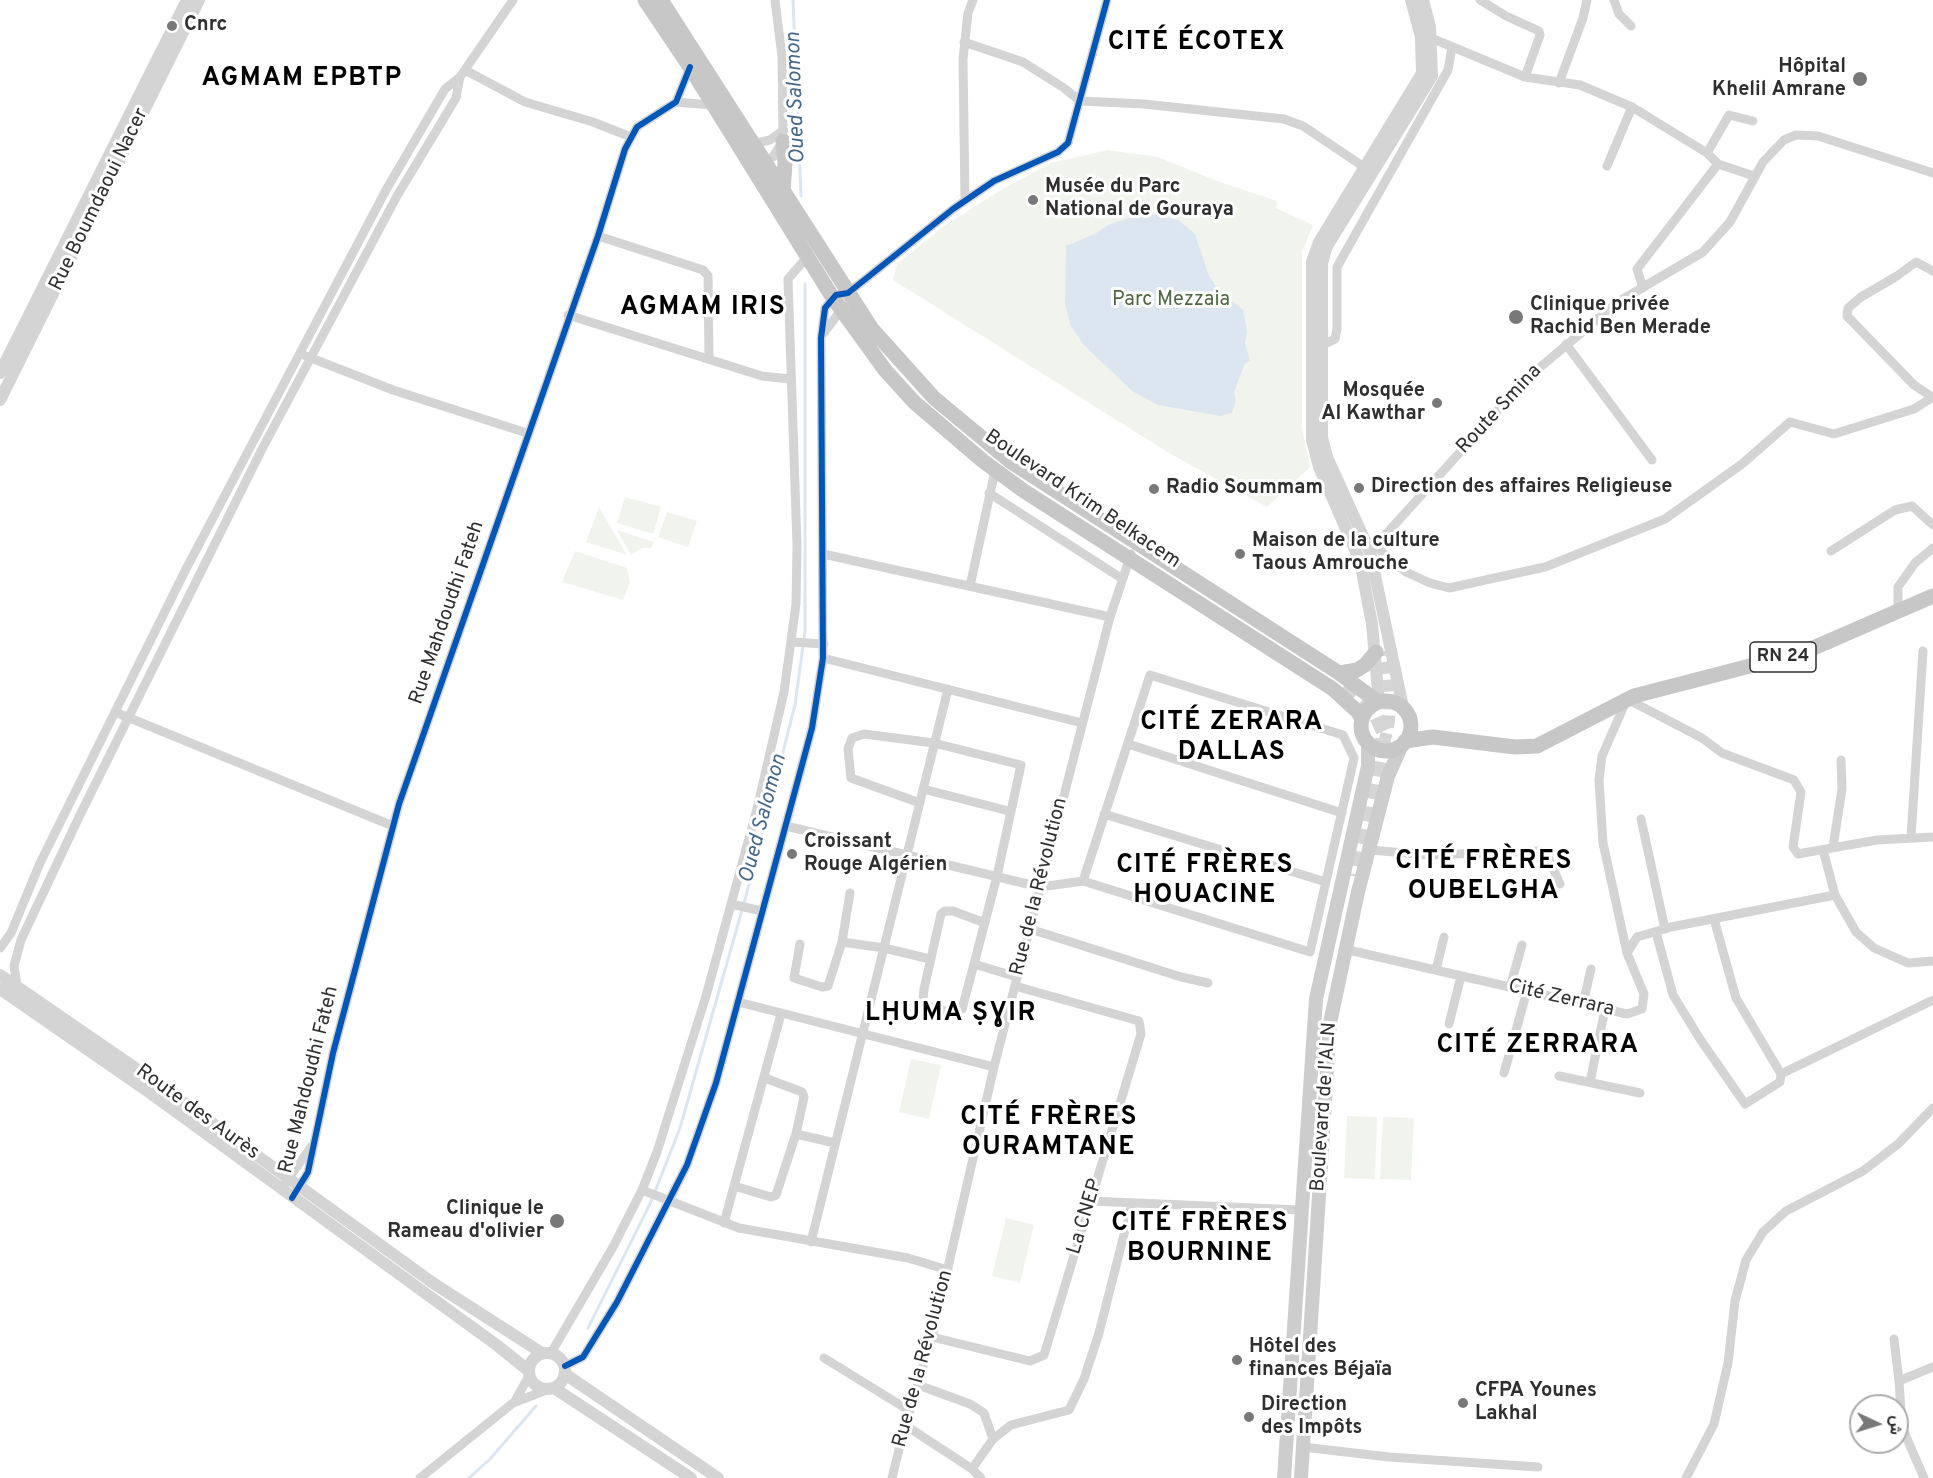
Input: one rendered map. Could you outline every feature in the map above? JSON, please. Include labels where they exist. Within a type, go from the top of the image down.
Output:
[{"type":"main road","name":"Boulevard Krim Belkacem","points":[[645,0],[690,67],[712,105],[757,164],[783,192],[841,300],[885,370],[914,402],[995,471],[1333,689],[1358,712],[1362,719]]},
{"type":"main road","name":"Boulevard Krim Belkacem","points":[[661,0],[752,144],[757,164],[807,257],[841,300],[963,425],[1011,462],[1339,673],[1378,702]]},
{"type":"main road","points":[[783,136],[786,163],[783,192]]},
{"type":"main road","name":"RN 24","points":[[1406,714],[1424,734],[1432,736],[1515,747],[1538,746],[1627,699],[1665,686],[1804,652],[1933,596]]},
{"type":"main road","points":[[1339,673],[1358,670],[1376,652]]},
{"type":"main road","points":[[1378,702],[1391,702],[1406,714],[1410,732],[1403,743],[1384,750],[1368,742],[1362,731],[1362,719],[1370,707],[1378,702]]},
{"type":"main road","name":"RN 24","points":[[1403,743],[1432,736]]},
{"type":"main road","name":"Boulevard de l'ALN","points":[[1284,1478],[1316,999],[1368,766],[1368,742]]},
{"type":"main road","name":"Boulevard de l'ALN","points":[[1301,1478],[1330,1023],[1344,949],[1388,776],[1403,743]]},
{"type":"street","name":"Rue Boumdaoui Nacer","points":[[0,373],[187,0]]},
{"type":"street","name":"Rue Boumdaoui Nacer","points":[[0,400],[199,0]]},
{"type":"street","points":[[0,948],[11,933],[40,863],[172,598],[386,190],[445,89],[462,73],[513,0]]},
{"type":"street","points":[[757,164],[778,153],[783,136],[782,57],[775,0]]},
{"type":"street","points":[[965,201],[964,42],[973,0]]},
{"type":"street","points":[[420,1478],[513,1403],[551,1388],[563,1380],[565,1370],[583,1357],[622,1293],[670,1202],[687,1165],[716,1083],[760,910],[812,729],[823,658],[820,643],[823,554],[821,338],[825,308],[841,300],[965,201],[994,181],[1058,152],[1068,143],[1107,0]]},
{"type":"street","points":[[1378,702],[1376,652],[1360,561],[1319,467],[1312,440],[1317,263],[1422,73],[1421,37],[1412,0]]},
{"type":"street","points":[[1367,169],[1416,104],[1432,75],[1431,38],[1423,0]]},
{"type":"street","points":[[1480,0],[1506,16],[1539,31],[1540,35],[1525,77]]},
{"type":"street","points":[[1560,83],[1587,0]]},
{"type":"street","points":[[1614,0],[1619,14],[1630,26]]},
{"type":"street","points":[[1431,38],[1525,77],[1580,85],[1632,107],[1707,153],[1718,164],[1754,176]]},
{"type":"street","points":[[964,42],[1023,62],[1080,101],[1144,104],[1284,119],[1320,136],[1367,169]]},
{"type":"street","points":[[1321,346],[1335,339],[1337,267],[1427,112],[1448,70],[1452,47]]},
{"type":"street","points":[[690,67],[676,102],[712,105]]},
{"type":"street","points":[[462,73],[525,102],[593,122],[631,137]]},
{"type":"street","points":[[17,986],[15,961],[21,940],[128,718],[310,358],[397,196],[456,98],[462,73]]},
{"type":"street","name":"Rue Mahdoudhi Fateh","points":[[296,1193],[307,1175],[333,1053],[393,826],[568,315],[598,236],[624,149],[637,127],[676,102]]},
{"type":"street","points":[[1607,166],[1632,107]]},
{"type":"street","points":[[1707,153],[1728,115],[1732,113],[1753,121]]},
{"type":"street","name":"Route Smina","points":[[1373,550],[1526,378],[1618,302],[1703,252],[1730,222],[1754,176],[1784,140],[1808,134],[1933,173]]},
{"type":"street","points":[[752,144],[783,136]]},
{"type":"street","points":[[1643,288],[1637,269],[1718,164]]},
{"type":"street","points":[[598,236],[703,270],[708,276],[709,359]]},
{"type":"street","points":[[513,1403],[529,1373],[532,1360],[547,1353],[613,1248],[642,1190],[734,904],[794,642],[797,544],[788,279],[807,257]]},
{"type":"street","points":[[1373,550],[1406,572],[1449,588],[1545,567],[1665,519],[1742,464],[1790,422],[1834,434],[1914,409],[1933,398],[1914,385],[1847,316],[1848,308],[1861,297],[1916,262],[1933,271]]},
{"type":"street","points":[[1317,263],[1337,267]]},
{"type":"street","points":[[1317,263],[1322,436],[1338,484],[1373,550],[1406,714]]},
{"type":"street","points":[[821,338],[841,300]]},
{"type":"street","points":[[568,315],[762,376],[790,379]]},
{"type":"street","points":[[1566,344],[1652,460]]},
{"type":"street","points":[[299,352],[393,390],[527,434]]},
{"type":"street","points":[[970,586],[995,471]]},
{"type":"street","points":[[989,493],[1121,578]]},
{"type":"street","points":[[1831,551],[1895,510],[1912,506],[1933,525]]},
{"type":"street","name":"Rue de la Révolution","points":[[892,1478],[905,1425],[932,1337],[994,1067],[1082,723],[1121,578],[1136,544]]},
{"type":"street","points":[[1898,611],[1898,587],[1915,563],[1933,548]]},
{"type":"street","points":[[823,554],[1110,617]]},
{"type":"street","points":[[172,598],[184,605]]},
{"type":"street","points":[[794,642],[820,643]]},
{"type":"street","points":[[1911,837],[1923,651]]},
{"type":"street","points":[[823,658],[1082,723]]},
{"type":"street","points":[[1083,881],[1150,675],[1343,735],[1354,758],[1310,952]]},
{"type":"street","points":[[810,1242],[948,689]]},
{"type":"street","points":[[1627,953],[1603,843],[1599,780],[1602,756],[1627,699],[1702,738],[1722,753],[1794,780],[1802,792],[1793,847],[1798,854],[1911,837],[1933,837]]},
{"type":"street","points":[[115,712],[393,826]]},
{"type":"street","points":[[920,803],[851,778],[848,749],[852,738],[864,734],[934,743],[1022,765],[1009,811],[997,876],[985,923],[962,1009],[952,1013],[928,1006],[924,999],[930,959],[939,920],[945,911],[985,923]]},
{"type":"street","points":[[1128,744],[1342,813]]},
{"type":"street","points":[[1841,760],[1842,789],[1828,849],[1835,895],[1856,932],[1874,948],[1908,963],[1933,961]]},
{"type":"street","points":[[923,789],[1009,811]]},
{"type":"street","points":[[1104,814],[1326,882]]},
{"type":"street","points":[[1641,819],[1673,995],[1745,1104],[1780,1082],[1781,1074],[1736,998],[1714,919]]},
{"type":"street","points":[[786,826],[1040,887],[1083,881],[1326,957]]},
{"type":"street","points":[[1370,850],[1429,855],[1539,850],[1547,855],[1560,885]]},
{"type":"street","points":[[800,944],[794,978],[822,987],[828,986],[842,942],[850,893]]},
{"type":"street","points":[[1627,953],[1637,937],[1661,930],[1835,895]]},
{"type":"street","points":[[734,904],[760,910]]},
{"type":"street","points":[[1030,929],[1181,977],[1208,983]]},
{"type":"street","points":[[11,933],[21,940]]},
{"type":"street","points":[[1436,970],[1444,937]]},
{"type":"street","points":[[842,942],[884,948],[930,959]]},
{"type":"street","points":[[1510,987],[1522,945]]},
{"type":"street","name":"Cité Zerrara","points":[[1344,949],[1627,1014],[1642,1009],[1644,994],[1627,953]]},
{"type":"street","points":[[974,964],[1016,982]]},
{"type":"street","points":[[1583,1004],[1591,969]]},
{"type":"street","name":"Route des Aurès","points":[[0,975],[17,986],[26,1000]]},
{"type":"street","points":[[1449,1024],[1461,976]]},
{"type":"street","name":"La CNEP","points":[[932,1337],[1030,1361],[1044,1355],[1140,1034],[1139,1021],[1016,982]]},
{"type":"street","name":"Route des Aurès","points":[[0,989],[26,1000],[146,1090],[284,1184],[498,1346],[529,1373]]},
{"type":"street","points":[[1504,1073],[1527,991]]},
{"type":"street","points":[[1781,1074],[1933,1000]]},
{"type":"street","points":[[738,1002],[994,1067]]},
{"type":"street","points":[[1590,1082],[1605,1009]]},
{"type":"street","points":[[724,1223],[781,1014]]},
{"type":"street","points":[[1559,1076],[1640,1093]]},
{"type":"street","points":[[734,1186],[771,1197],[776,1195],[796,1134],[804,1097],[802,1092],[765,1078]]},
{"type":"street","points":[[1686,1478],[1714,1424],[1728,1363],[1735,1301],[1746,1260],[1763,1232],[1786,1211],[1863,1171],[1898,1144],[1933,1108]]},
{"type":"street","points":[[796,1134],[835,1143]]},
{"type":"street","name":"Rue Mahdoudhi Fateh","points":[[284,1184],[312,1145]]},
{"type":"street","points":[[642,1190],[739,1228],[908,1258],[948,1270]]},
{"type":"street","name":"Route des Aurès","points":[[296,1193],[433,1283],[547,1353]]},
{"type":"street","points":[[1090,1201],[1301,1210]]},
{"type":"street","points":[[972,1469],[993,1439],[1011,1425],[1070,1410],[1084,1379],[1099,1333],[1132,1203]]},
{"type":"street","points":[[1894,1339],[1902,1427],[1924,1478]]},
{"type":"street","points":[[547,1353],[560,1358],[565,1370],[718,1478]]},
{"type":"street","points":[[824,1358],[910,1411]]},
{"type":"street","points":[[1899,1382],[1933,1367]]},
{"type":"street","points":[[529,1373],[539,1387],[551,1388],[691,1478]]},
{"type":"street","points":[[918,1385],[970,1404],[984,1413],[993,1439]]},
{"type":"street","points":[[905,1425],[972,1469],[981,1478]]},
{"type":"street","points":[[1303,1447],[1389,1457],[1538,1467]]},
{"type":"green space","name":"Parc Mezzaia","points":[[1108,150],[1158,157],[1220,182],[1277,201],[1276,208],[1313,225],[1302,252],[1302,428],[1310,467],[1267,507],[1169,453],[893,280],[897,264],[947,224],[1001,190],[1051,163]]},
{"type":"green space","points":[[625,497],[661,507],[653,534],[617,523]]},
{"type":"green space","points":[[599,507],[627,555],[586,542]]},
{"type":"green space","points":[[667,512],[697,521],[688,547],[658,537]]},
{"type":"green space","points":[[617,530],[654,542],[651,548],[642,548],[631,555]]},
{"type":"green space","points":[[575,551],[627,568],[630,582],[623,600],[562,582]]},
{"type":"green space","points":[[911,1059],[941,1065],[929,1119],[899,1112]]},
{"type":"green space","points":[[1347,1116],[1377,1117],[1375,1179],[1344,1178]]},
{"type":"green space","points":[[1383,1117],[1414,1118],[1411,1180],[1380,1179]]},
{"type":"green space","points":[[1006,1218],[1034,1225],[1020,1283],[992,1276]]},
{"type":"shaded area","points":[[1146,212],[1178,220],[1195,234],[1209,276],[1217,288],[1243,310],[1247,331],[1245,343],[1250,361],[1245,363],[1234,392],[1236,400],[1232,413],[1220,416],[1158,405],[1132,391],[1083,344],[1071,326],[1065,305],[1066,246],[1095,234],[1108,225]]},
{"type":"waterway","name":"Oued Salomon","points":[[793,0],[801,196]]},
{"type":"waterway","name":"Oued Salomon","points":[[588,1328],[650,1204],[680,1128],[746,896],[795,705],[805,631],[805,284]]},
{"type":"waterway","name":"Oued Salomon","points":[[469,1478],[490,1459],[536,1406]]},
{"type":"tunnel","points":[[1384,745],[1389,721],[1390,693],[1386,651]]},
{"type":"tunnel","points":[[1345,685],[1375,713],[1384,733],[1358,877]]},
{"type":"cycle path","points":[[565,1366],[583,1357],[617,1302],[687,1165],[716,1083],[812,728],[823,658],[821,338],[825,308],[836,295],[848,293],[953,209],[994,181],[1058,152],[1068,143],[1107,0]]},
{"type":"cycle path","points":[[292,1198],[308,1172],[333,1053],[399,804],[598,236],[625,149],[637,127],[676,102],[690,67]]},
{"type":"place","name":"Cnrc","points":[[172,26]]},
{"type":"place","name":"Hôpital Khelil Amrane","points":[[1860,79]]},
{"type":"place","name":"Musée du Parc National de Gouraya","points":[[1033,200]]},
{"type":"place","name":"Clinique privée Rachid Ben Merade","points":[[1516,317]]},
{"type":"place","name":"Mosquée Al Kawthar","points":[[1437,403]]},
{"type":"place","name":"Direction des affaires Religieuse","points":[[1359,488]]},
{"type":"place","name":"Radio Soummam","points":[[1154,489]]},
{"type":"place","name":"Maison de la culture Taous Amrouche","points":[[1240,554]]},
{"type":"place","name":"Croissant Rouge Algérien","points":[[792,854]]},
{"type":"place","name":"Clinique le Rameau d'olivier","points":[[557,1221]]},
{"type":"place","name":"Hôtel des finances Béjaïa","points":[[1237,1360]]},
{"type":"place","name":"CFPA Younes Lakhal","points":[[1463,1403]]},
{"type":"place","name":"Direction des Impôts","points":[[1249,1417]]},
{"type":"district","name":"CITÉ ÉCOTEX","points":[[1197,44]]},
{"type":"district","name":"AGMAM EPBTP","points":[[302,80]]},
{"type":"district","name":"AGMAM IRIS","points":[[703,309]]},
{"type":"district","name":"CITÉ ZERARA DALLAS","points":[[1232,739]]},
{"type":"district","name":"CITÉ FRÈRES OUBELGHA","points":[[1484,878]]},
{"type":"district","name":"CITÉ FRÈRES HOUACINE","points":[[1205,882]]},
{"type":"district","name":"LḤUMA ṢƔIR","points":[[951,1015]]},
{"type":"district","name":"CITÉ ZERRARA","points":[[1538,1047]]},
{"type":"district","name":"CITÉ FRÈRES OURAMTANE","points":[[1049,1134]]},
{"type":"district","name":"CITÉ FRÈRES BOURNINE","points":[[1200,1240]]}]
